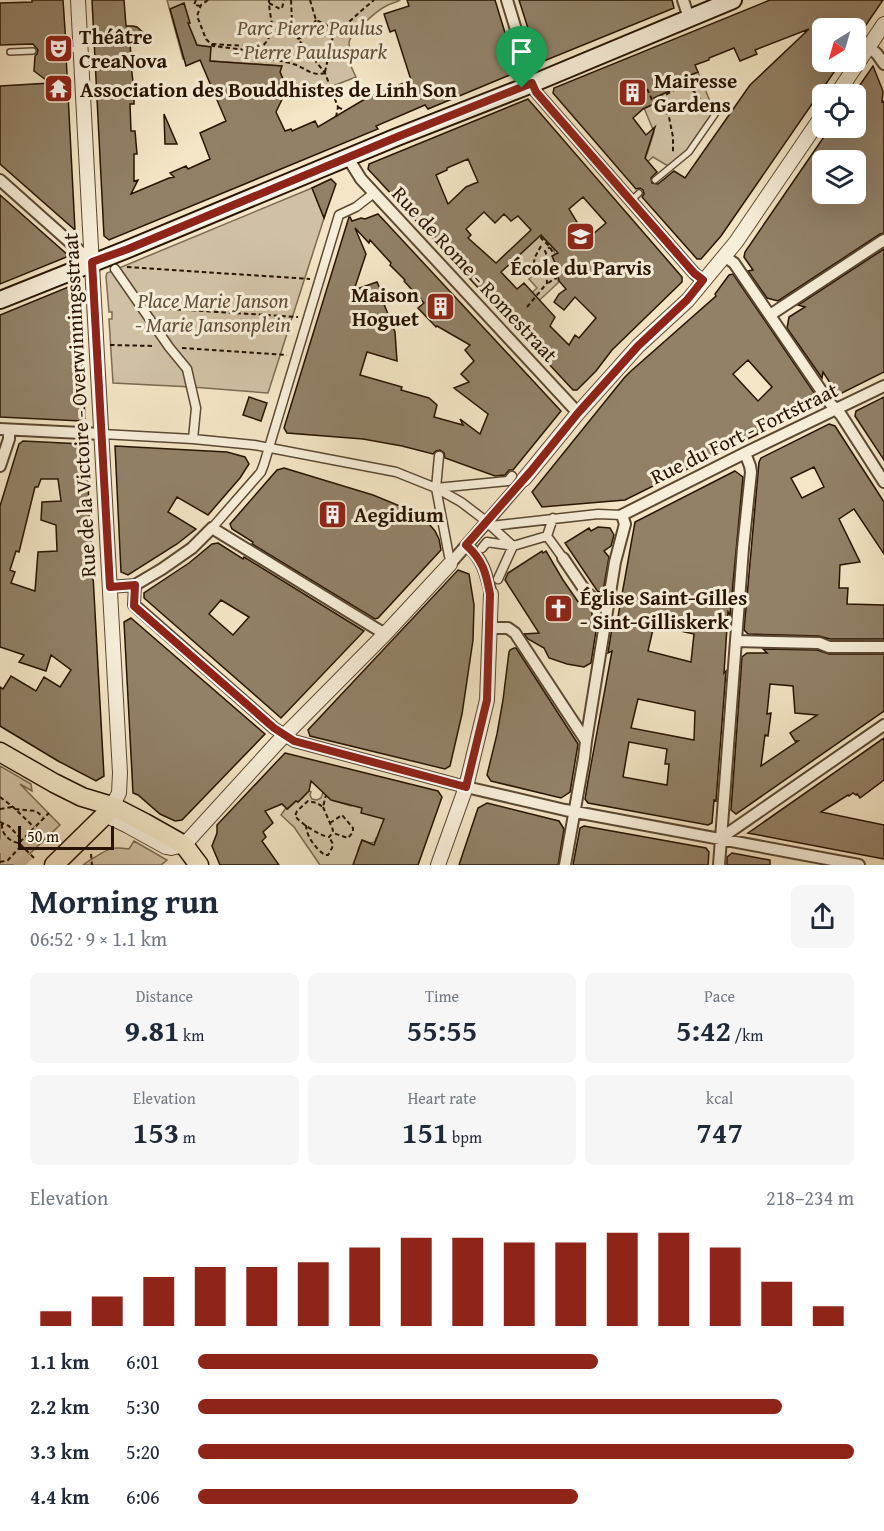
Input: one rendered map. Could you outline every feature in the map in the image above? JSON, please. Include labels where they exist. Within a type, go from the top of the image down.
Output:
[{"type":"main road","points":[[0,300],[733,0]]},
{"type":"main road","points":[[0,752],[63,788],[184,845],[200,865]]},
{"type":"main road","points":[[54,865],[109,811]]},
{"type":"street","name":"Rue de la Victoire - Overwinningsstraat","points":[[78,0],[120,773],[118,793],[109,811]]},
{"type":"street","points":[[507,0],[536,92],[635,197],[694,273],[703,280]]},
{"type":"street","points":[[683,0],[689,18]]},
{"type":"street","points":[[844,84],[884,24]]},
{"type":"street","points":[[868,47],[878,54],[884,64]]},
{"type":"street","points":[[184,845],[285,735],[385,634],[449,560],[466,545],[518,478],[638,346],[687,300],[742,232],[812,130]]},
{"type":"street","name":"Rue de Rome - Romestraat","points":[[348,158],[361,179],[578,413]]},
{"type":"street","points":[[0,180],[92,262]]},
{"type":"street","points":[[110,587],[135,585],[192,548],[261,472],[339,215],[356,207],[374,193]]},
{"type":"street","points":[[770,315],[884,240]]},
{"type":"street","points":[[724,256],[734,263],[884,482]]},
{"type":"street","points":[[115,269],[187,369],[196,408],[193,439]]},
{"type":"street","name":"Rue du Fort - Fortstraat","points":[[622,515],[884,386]]},
{"type":"street","points":[[0,466],[9,439],[4,429],[193,439],[254,445],[396,472],[436,488],[461,502],[482,518]]},
{"type":"street","points":[[719,865],[743,548],[751,472],[745,453]]},
{"type":"street","points":[[439,456],[436,488],[449,560]]},
{"type":"street","points":[[436,488],[518,478]]},
{"type":"street","points":[[513,546],[491,526],[598,514],[622,515],[625,524],[615,562],[565,865]]},
{"type":"street","points":[[547,536],[553,518]]},
{"type":"street","points":[[212,528],[385,634]]},
{"type":"street","points":[[547,536],[586,592],[597,602],[609,603]]},
{"type":"street","points":[[482,548],[488,542],[513,546],[547,536]]},
{"type":"street","points":[[438,865],[466,787],[487,700],[490,594],[483,564],[466,545]]},
{"type":"street","points":[[500,577],[513,546]]},
{"type":"street","points":[[135,585],[134,606],[274,728],[294,741],[466,787],[574,812],[859,865]]},
{"type":"street","points":[[490,628],[508,628],[515,633],[586,741]]},
{"type":"street","points":[[736,641],[819,643],[829,647],[884,648]]},
{"type":"street","points":[[721,838],[884,725]]},
{"type":"lane","points":[[66,50],[81,49]]},
{"type":"lane","points":[[10,52],[33,51]]},
{"type":"lane","points":[[656,180],[689,152],[716,113]]},
{"type":"path","points":[[196,0],[194,5],[201,5]]},
{"type":"path","points":[[208,0],[201,5],[197,16],[206,39],[211,45],[255,51],[255,58],[295,64],[318,75],[325,73]]},
{"type":"path","points":[[269,1],[280,9],[284,0]]},
{"type":"path","points":[[291,0],[292,22],[298,39],[325,73],[338,107],[336,117]]},
{"type":"path","points":[[310,0],[316,20],[329,26],[334,32]]},
{"type":"path","points":[[334,32],[340,30],[374,0]]},
{"type":"path","points":[[211,45],[212,43],[262,47],[270,37],[273,26],[269,1]]},
{"type":"path","points":[[298,39],[306,35],[316,20]]},
{"type":"path","points":[[325,73],[334,32]]},
{"type":"path","points":[[259,58],[260,47]]},
{"type":"path","points":[[644,82],[653,102],[665,109],[669,117],[674,155],[680,148]]},
{"type":"path","points":[[653,102],[683,85],[698,95],[704,107],[705,112],[699,121]]},
{"type":"path","points":[[338,107],[345,111]]},
{"type":"path","points":[[542,237],[554,255]]},
{"type":"path","points":[[541,246],[534,262],[546,275]]},
{"type":"path","points":[[547,283],[548,258],[545,251],[550,247]]},
{"type":"path","points":[[124,267],[319,279]]},
{"type":"path","points":[[527,307],[547,283],[558,277]]},
{"type":"path","points":[[142,308],[307,318]]},
{"type":"path","points":[[108,345],[296,356]]},
{"type":"path","points":[[326,795],[323,807],[333,833]]},
{"type":"path","points":[[0,797],[35,828]]},
{"type":"path","points":[[306,825],[307,833],[319,851],[325,855],[330,852],[333,844],[329,837],[315,832],[306,825],[297,820],[295,816],[308,801],[323,807]]},
{"type":"path","points":[[0,809],[36,811],[44,818]]},
{"type":"path","points":[[0,862],[8,860],[22,840],[50,813]]},
{"type":"path","points":[[330,823],[342,815],[353,828],[348,838],[333,833]]},
{"type":"path","points":[[22,840],[9,826],[1,823],[1,828],[12,842],[20,844],[34,858]]},
{"type":"path","points":[[329,837],[333,833]]},
{"type":"path","points":[[91,854],[92,865]]},
{"type":"green space","name":"Parc Pierre Paulus - Pierre Pauluspark","points":[[167,0],[400,0],[377,12],[350,39],[350,48],[355,61],[350,64],[356,77],[305,97],[300,85],[287,89],[280,72],[281,66],[183,59]]},
{"type":"green space","points":[[698,72],[714,111],[687,150],[668,166],[653,157],[643,166],[640,162],[646,157],[654,132],[644,108],[656,103],[654,98],[676,88],[673,82]]},
{"type":"green space","name":"Place Marie Janson - Marie Jansonplein","points":[[312,188],[321,210],[326,212],[268,393],[113,383],[109,319],[112,319],[112,312],[109,312],[107,273]]},
{"type":"green space","points":[[540,235],[549,244],[551,243],[557,261],[559,282],[530,309],[522,302],[537,288],[529,279],[533,275],[517,257]]},
{"type":"green space","points":[[0,766],[31,784],[32,791],[20,784],[60,825],[18,865],[0,865]]},
{"type":"green space","points":[[309,791],[312,799],[321,798],[323,792],[332,800],[351,806],[353,798],[398,810],[375,842],[362,840],[358,850],[378,865],[320,865],[294,827],[281,815],[286,808],[298,802]]},
{"type":"green space","points":[[134,841],[167,860],[161,865],[83,865],[111,849],[129,849]]},
{"type":"building","points":[[32,0],[63,0],[66,45],[61,50],[66,55],[75,230],[0,164],[0,86],[50,83],[34,71],[35,56],[38,50],[33,44],[0,45],[0,3],[32,2]]},
{"type":"building","points":[[92,0],[124,0],[126,26],[137,27],[148,37],[130,38],[134,91],[134,104],[130,104],[131,131],[135,131],[137,154],[134,154],[134,181],[138,180],[131,194],[174,177],[170,173],[186,166],[188,169],[210,159],[200,133],[226,121],[200,60],[186,66],[170,9],[184,3],[190,23],[188,23],[197,45],[211,47],[210,61],[282,66],[280,72],[287,89],[276,112],[285,131],[291,129],[292,131],[315,121],[318,127],[365,99],[411,80],[395,30],[390,32],[384,14],[409,6],[407,0],[495,0],[517,72],[428,109],[425,105],[376,126],[378,129],[109,240],[104,236]]},
{"type":"building","points":[[519,0],[672,0],[674,8],[539,63]]},
{"type":"building","points":[[770,0],[883,0],[866,25],[866,18],[812,18],[812,72],[834,72],[826,84],[812,84],[812,104],[721,236],[701,259],[697,259],[642,197],[643,190],[636,189],[553,93],[554,88]],"holes":[[[809,29],[750,85],[685,178],[674,171],[658,184],[652,183],[651,178],[657,172],[645,158],[655,127],[646,135],[633,118],[643,109],[656,103],[654,98],[676,88],[673,82],[698,72],[695,65],[734,48],[740,61],[757,54],[755,50]]]},
{"type":"building","points":[[873,66],[883,91],[882,102],[884,101],[884,233],[778,301],[767,298],[748,271],[753,270],[744,257],[745,252],[812,154],[812,204],[866,204],[866,150],[815,150],[823,138],[866,138],[866,84],[861,84]]},
{"type":"building","points":[[528,99],[682,277],[682,282],[612,350],[577,390],[573,390],[368,169],[369,164]],"holes":[[[468,159],[478,182],[466,187],[448,204],[436,175]],[[583,197],[606,223],[587,239],[569,209]],[[484,212],[495,223],[504,214],[511,221],[518,216],[531,230],[496,263],[468,238],[471,235],[466,229]],[[541,235],[558,253],[552,256],[559,272],[559,281],[566,289],[554,302],[564,310],[575,297],[596,318],[579,338],[575,335],[569,345],[550,326],[555,317],[524,283],[517,289],[501,272]]]},
{"type":"building","points":[[164,114],[177,144],[165,144]]},
{"type":"building","points":[[331,179],[336,184],[324,218],[312,188]]},
{"type":"building","points":[[0,195],[34,225],[69,256],[0,284]]},
{"type":"building","points":[[378,214],[561,411],[513,470],[509,470],[505,475],[495,476],[445,458],[444,453],[440,450],[433,454],[363,439],[287,433],[284,428],[349,217],[352,221]],"holes":[[[355,228],[369,243],[370,240],[424,303],[418,308],[436,327],[470,345],[465,350],[474,361],[461,374],[469,382],[454,388],[488,414],[480,434],[460,419],[463,425],[434,417],[437,405],[429,398],[401,390],[402,387],[360,375],[367,352],[397,361],[395,332],[377,282],[354,290],[366,254]]]},
{"type":"building","points":[[884,249],[884,372],[840,394],[836,392],[823,372],[822,378],[787,328],[789,317],[805,307],[798,305]]},
{"type":"building","points":[[733,274],[819,400],[818,404],[625,500],[542,507],[532,492],[624,378],[716,296],[715,294],[729,275]],"holes":[[[748,360],[772,387],[758,401],[733,374]]]},
{"type":"building","points":[[78,283],[85,418],[81,421],[0,417],[0,315]]},
{"type":"building","points":[[249,397],[267,403],[261,421],[243,415]]},
{"type":"building","points":[[884,397],[884,460],[855,416],[856,411]]},
{"type":"building","points":[[829,424],[835,426],[884,502],[884,554],[854,509],[839,519],[860,562],[840,565],[839,588],[848,588],[847,604],[884,605],[884,639],[830,639],[819,636],[748,634],[744,630],[761,458]],"holes":[[[814,467],[824,487],[802,498],[791,478]]]},
{"type":"building","points":[[23,441],[83,444],[86,448],[104,776],[96,781],[0,726],[0,687],[3,689],[11,676],[36,691],[44,677],[60,687],[71,670],[51,655],[46,671],[19,662],[24,655],[0,647],[0,506],[19,444]],"holes":[[[41,479],[58,479],[61,501],[42,502],[41,520],[56,525],[57,551],[38,552],[35,591],[11,583],[15,572],[10,570],[16,551],[19,552],[35,487],[38,487]]]},
{"type":"building","points":[[115,446],[227,452],[245,457],[249,464],[208,515],[177,497],[168,512],[196,529],[128,575],[121,572]]},
{"type":"building","points":[[284,468],[373,495],[412,511],[424,518],[435,531],[441,550],[375,619],[252,544],[253,542],[232,529],[230,524],[277,470]]},
{"type":"building","points":[[735,471],[743,477],[730,615],[728,612],[716,801],[714,800],[712,823],[708,825],[588,803],[585,799],[612,651],[608,653],[612,628],[616,628],[635,522]],"holes":[[[654,625],[694,634],[691,662],[648,651]],[[638,699],[695,711],[694,740],[631,728]],[[629,742],[667,749],[665,764],[669,764],[667,785],[623,777]]]},
{"type":"building","points":[[598,527],[610,528],[614,535],[611,546],[604,551],[609,557],[603,591],[598,592],[565,543],[589,528],[591,531]]},
{"type":"building","points":[[218,543],[243,559],[244,557],[364,631],[281,718],[144,598],[144,593],[189,563],[212,544]],"holes":[[[221,600],[249,617],[233,635],[209,614]]]},
{"type":"building","name":"Église Saint-Gilles - Sint-Gilliskerk","points":[[542,551],[543,553],[546,551],[581,606],[584,600],[592,607],[592,615],[597,624],[591,663],[584,667],[549,658],[544,648],[528,639],[524,634],[539,633],[505,580],[508,573]]},
{"type":"building","points":[[458,570],[469,574],[474,605],[473,640],[462,714],[450,766],[445,769],[310,736],[308,730]]},
{"type":"building","points":[[131,618],[265,734],[182,820],[175,821],[160,814],[133,793],[124,622]]},
{"type":"building","points":[[514,648],[578,744],[570,792],[561,798],[491,781],[487,775],[497,734],[509,652]]},
{"type":"building","points":[[763,649],[817,650],[829,654],[884,654],[884,711],[736,814],[731,810],[742,657],[747,653],[767,653]],"holes":[[[770,684],[793,686],[795,713],[817,715],[790,733],[795,741],[798,741],[761,766],[765,735],[768,736],[771,713],[767,714]]]},
{"type":"building","points":[[884,738],[884,780],[860,798],[853,793],[821,812],[884,825],[884,859],[748,833]]},
{"type":"building","points":[[285,753],[438,791],[442,797],[418,865],[353,865],[362,840],[374,845],[384,819],[361,813],[362,808],[331,800],[311,781],[309,791],[298,802],[296,801],[287,809],[282,804],[265,811],[273,823],[263,832],[266,837],[262,841],[279,865],[220,865],[212,846],[217,833],[217,825]]},
{"type":"building","points":[[487,803],[559,821],[564,829],[558,865],[459,865],[478,808]]},
{"type":"building","points":[[584,826],[706,848],[709,852],[708,865],[573,865],[580,828]]},
{"type":"building","points":[[732,853],[770,860],[770,865],[727,865],[727,857]]},
{"type":"tunnel","points":[[0,840],[26,865]]},
{"type":"place","name":"Théâtre CreaNova","points":[[58,48]]},
{"type":"place","name":"Association des Bouddhistes de Linh Son","points":[[59,89]]},
{"type":"place","name":"Mairesse Gardens","points":[[633,92]]},
{"type":"place","name":"École du Parvis","points":[[581,236]]},
{"type":"place","name":"Maison Hoguet","points":[[440,306]]},
{"type":"place","name":"Aegidium","points":[[333,514]]},
{"type":"place","name":"Église Saint-Gilles - Sint-Gilliskerk","points":[[559,609]]},
{"type":"route","points":[[532,83],[536,92],[694,273],[703,280],[687,300],[638,346],[578,413],[466,545],[483,564],[490,594],[490,628],[487,700],[466,787],[294,741],[274,728],[134,606],[135,585],[110,587],[92,262],[522,88],[532,83]]}]
